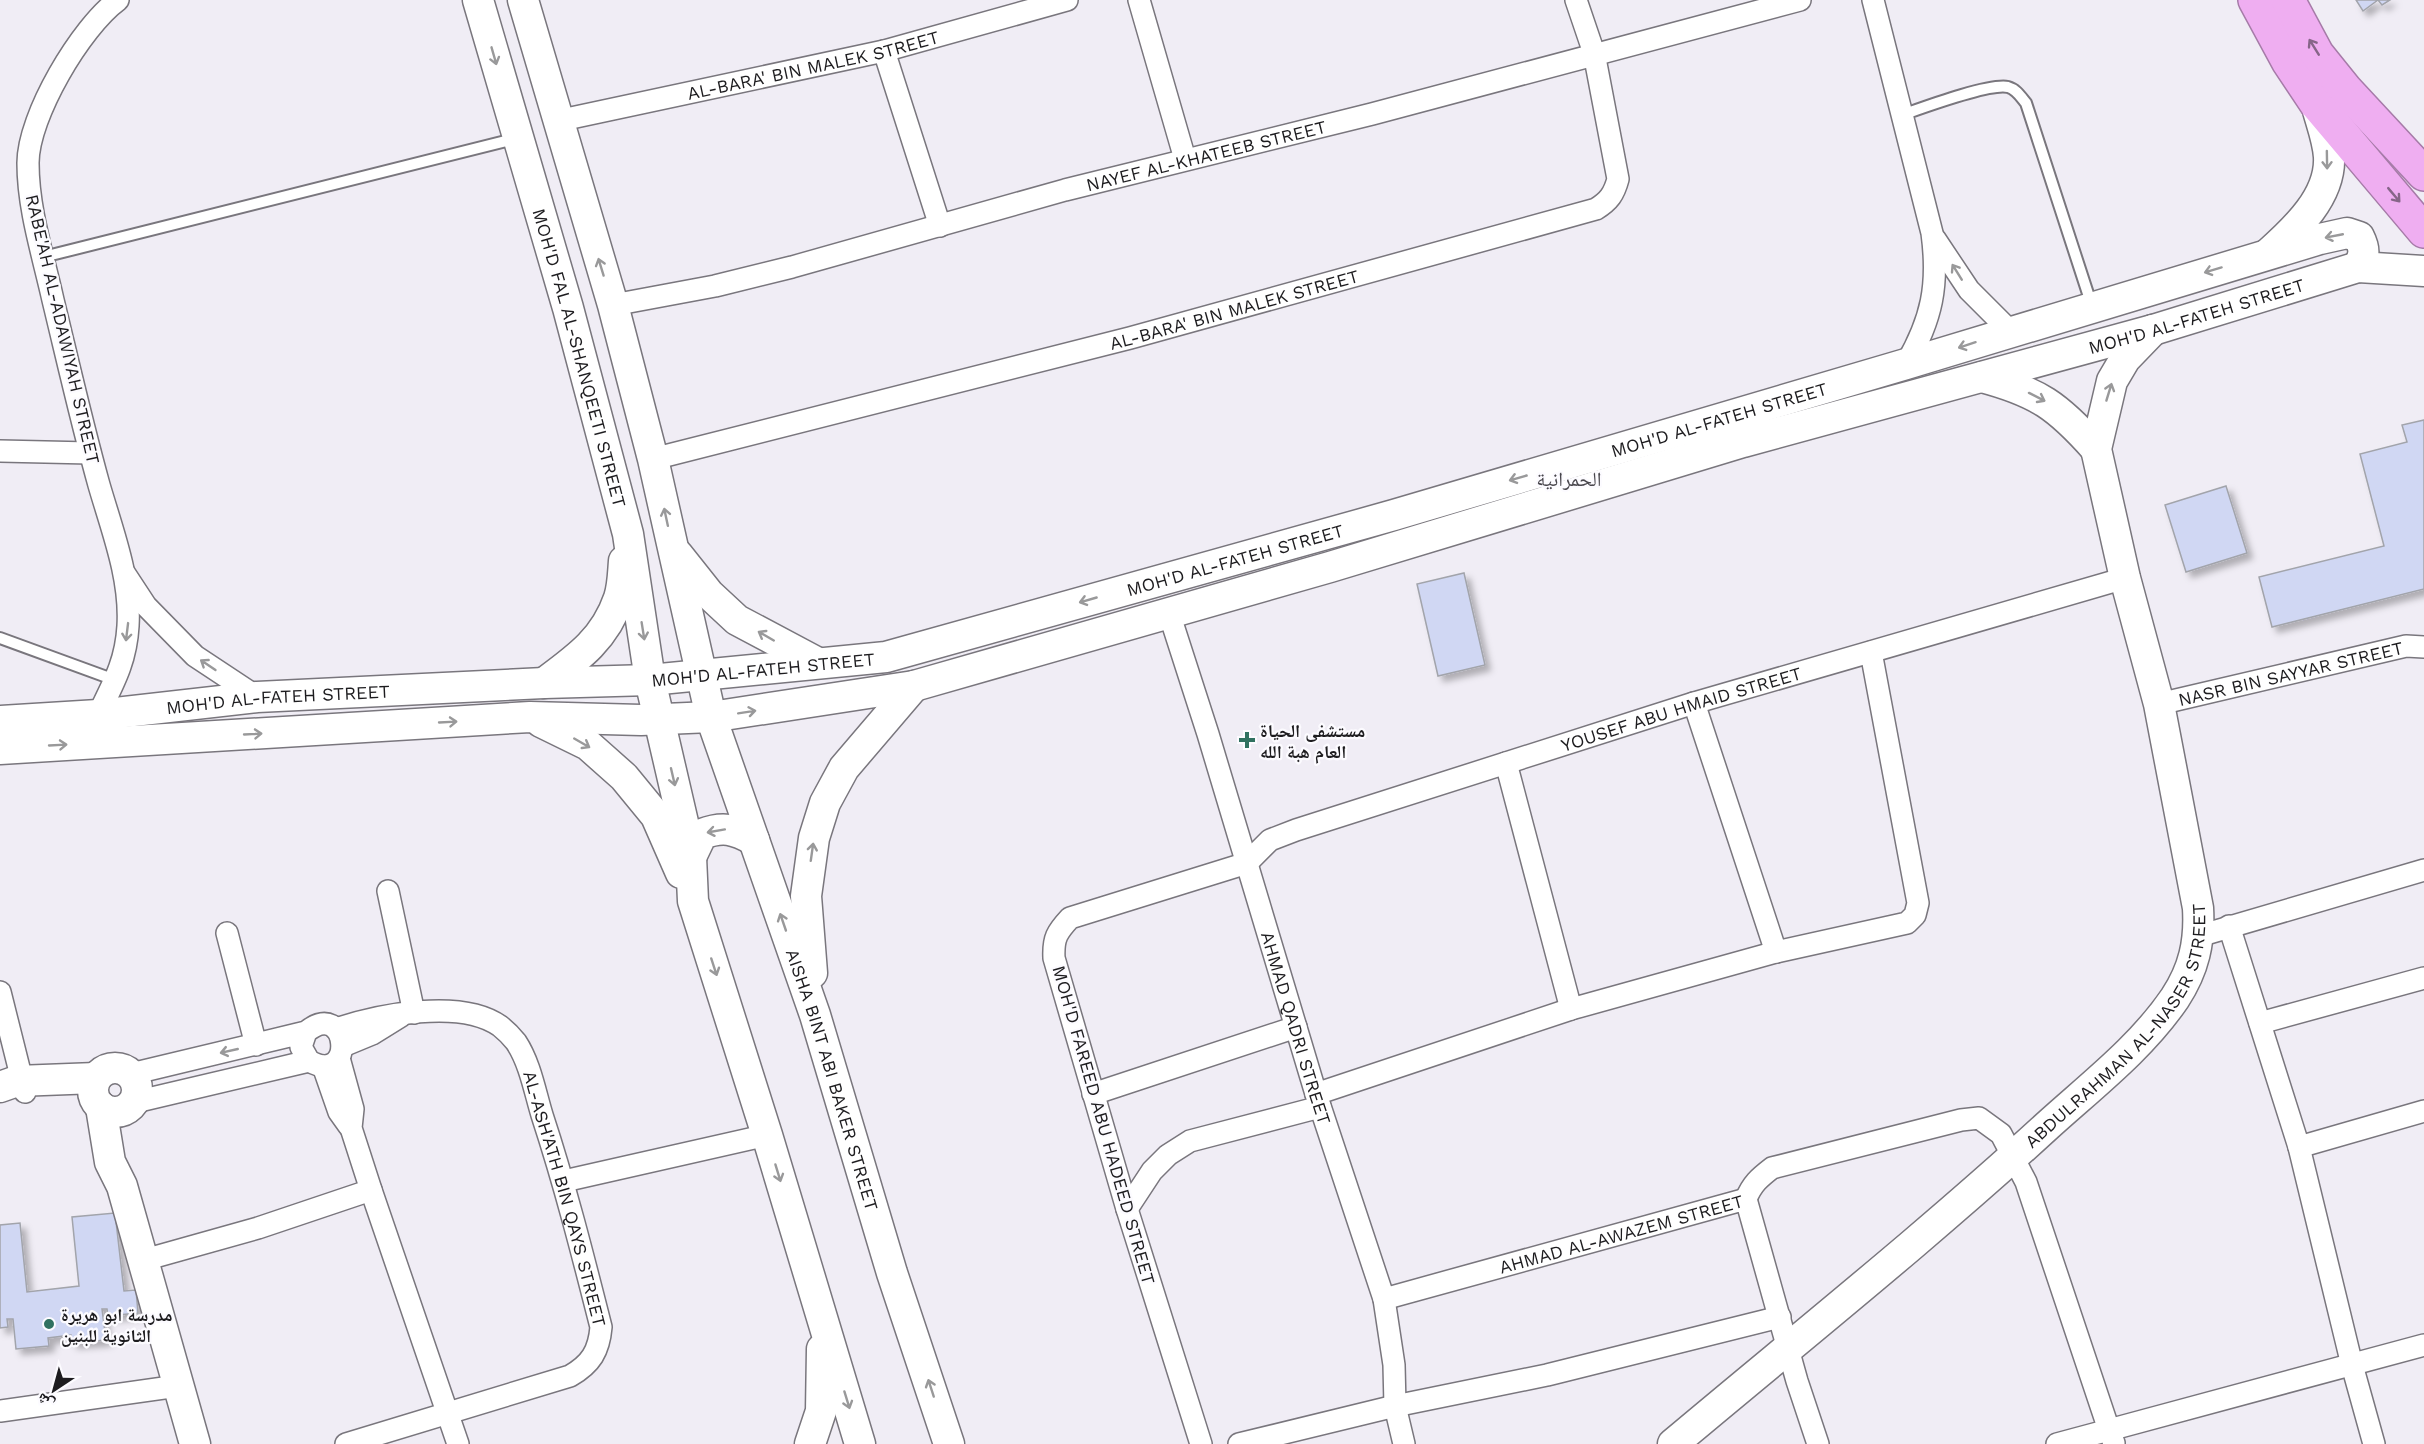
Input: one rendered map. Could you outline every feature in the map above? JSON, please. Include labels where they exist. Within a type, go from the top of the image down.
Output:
[{"type":"highway","points":[[2255,0],[2288,61],[2316,103],[2424,231]]},
{"type":"highway","points":[[2288,0],[2317,54],[2346,90],[2424,174]]},
{"type":"main road","name":"MOH'D FAL AL-SHANQEETI STREET","points":[[478,0],[568,308],[628,534],[650,680],[660,720]]},
{"type":"main road","points":[[523,0],[613,305],[653,459],[711,717]]},
{"type":"main road","name":"MOH'D AL-FATEH STREET","points":[[0,721],[98,715],[256,697],[650,680],[898,654],[1383,518],[1906,364],[2269,252],[2291,233],[2317,200],[2324,183],[2329,157],[2316,103]]},
{"type":"main road","points":[[2269,252],[2347,233],[2359,237],[2364,247],[2364,256],[2358,267]]},
{"type":"main road","name":"MOH'D AL-FATEH STREET","points":[[0,749],[530,717],[660,720],[711,717],[914,686],[1330,567],[1743,442],[2153,330],[2358,267],[2424,271]]},
{"type":"main road","name":"ABDULRAHMAN AL-NASER STREET","points":[[1672,1444],[2014,1157],[2154,1025],[2175,998],[2188,974],[2199,936],[2198,908],[2158,704],[2125,578],[2096,449],[2112,381],[2125,359],[2153,330]]},
{"type":"main road","name":"ABDULRAHMAN AL-NASER STREET","points":[[1982,377],[2014,386],[2046,402],[2070,419],[2096,449]]},
{"type":"main road","points":[[544,683],[578,657],[604,631],[620,596],[628,534]]},
{"type":"main road","points":[[672,547],[709,594],[737,620],[818,663]]},
{"type":"main road","points":[[815,1015],[806,896],[814,838],[825,803],[844,768],[914,686]]},
{"type":"main road","points":[[530,717],[588,745],[624,777],[656,816],[693,902],[767,1135],[860,1444]]},
{"type":"main road","name":"AISHA BINT ABI BAKER STREET","points":[[711,717],[815,1015],[892,1273],[949,1444]]},
{"type":"main road","points":[[660,720],[691,857],[693,902]]},
{"type":"main road","points":[[691,857],[702,834],[716,828],[741,833],[754,840]]},
{"type":"main road","points":[[13,1087],[114,1095],[110,1162],[122,1186],[195,1444]]},
{"type":"main road","points":[[810,1444],[821,1411],[822,1319]]},
{"type":"street","name":"RABE'AH AL-ADAWIYAH STREET","points":[[98,715],[122,668],[128,625],[125,574],[90,453],[43,257],[31,205],[28,160],[36,121],[64,65],[91,26],[118,0]]},
{"type":"street","name":"AL-BARA' BIN MALEK STREET","points":[[557,121],[884,51],[1067,0]]},
{"type":"street","points":[[1139,0],[1185,159]]},
{"type":"street","name":"AL-BARA' BIN MALEK STREET","points":[[653,459],[1130,338],[1596,209],[1606,203],[1615,192],[1618,179],[1594,53],[1576,0]]},
{"type":"street","name":"NAYEF AL-KHATEEB STREET","points":[[613,305],[726,283],[1065,190],[1372,114],[1594,53],[1800,0]]},
{"type":"street","points":[[1873,0],[1932,233],[1935,260],[1935,279],[1929,315],[1920,341],[1906,364]]},
{"type":"street","points":[[884,51],[940,226]]},
{"type":"street","points":[[1932,233],[1968,290],[2010,332]]},
{"type":"street","points":[[0,451],[90,453]]},
{"type":"street","name":"RABE'AH AL-ADAWIYAH STREET","points":[[125,574],[147,606],[195,656],[256,697]]},
{"type":"street","name":"YOUSEF ABU HMAID STREET","points":[[1247,863],[1270,840],[1296,830],[1694,703],[2125,578]]},
{"type":"street","name":"AHMAD QADRI STREET","points":[[1169,613],[1318,1101],[1384,1299],[1394,1365],[1395,1406],[1404,1444]]},
{"type":"street","name":"NASR BIN SAYYAR STREET","points":[[2158,704],[2406,646],[2424,647]]},
{"type":"street","points":[[1127,1209],[1152,1171],[1168,1155],[1190,1141],[1318,1101],[1571,1009],[1776,952],[1907,923],[1915,915],[1918,903],[1871,652]]},
{"type":"street","points":[[1694,703],[1776,952]]},
{"type":"street","points":[[1506,763],[1571,1009]]},
{"type":"street","name":"MOH'D FAREED ABU HADEED STREET","points":[[1201,1444],[1093,1094],[1054,958],[1054,943],[1059,930],[1070,918],[1247,863]]},
{"type":"street","points":[[2199,936],[2424,870]]},
{"type":"street","points":[[114,1095],[330,1052],[372,1034],[407,1014],[388,891]]},
{"type":"street","points":[[2229,926],[2300,1147],[2352,1365],[2374,1444]]},
{"type":"street","points":[[227,933],[256,1045]]},
{"type":"street","points":[[2260,1023],[2424,978]]},
{"type":"street","points":[[0,992],[13,1087]]},
{"type":"street","name":"AL-ASH'ATH BIN QAYS STREET","points":[[346,1444],[570,1376],[584,1368],[594,1357],[600,1342],[602,1327],[564,1181],[525,1062],[515,1042],[500,1027],[481,1016],[461,1012],[407,1014]]},
{"type":"street","points":[[114,1095],[256,1045],[306,1032],[320,1024],[328,1025],[339,1112],[351,1128],[370,1190],[458,1444]]},
{"type":"street","points":[[1093,1094],[1296,1027]]},
{"type":"street","points":[[306,1032],[301,1047],[330,1052]]},
{"type":"street","points":[[2300,1147],[2424,1111]]},
{"type":"street","points":[[1746,1199],[1750,1187],[1772,1168],[1961,1120],[1979,1118],[1991,1125],[2001,1134],[2026,1182],[2112,1437]]},
{"type":"street","points":[[564,1181],[767,1135]]},
{"type":"street","points":[[144,1260],[258,1228],[370,1190]]},
{"type":"street","name":"AHMAD AL-AWAZEM STREET","points":[[1384,1299],[1746,1199],[1818,1444]]},
{"type":"street","points":[[1239,1444],[1395,1406],[1547,1375],[1780,1317]]},
{"type":"street","points":[[2058,1444],[2112,1437],[2424,1345]]},
{"type":"street","points":[[0,1411],[178,1386]]},
{"type":"lane","points":[[1902,115],[1974,91],[2007,87],[2019,93],[2026,103],[2092,307]]},
{"type":"lane","points":[[43,257],[518,138]]},
{"type":"lane","points":[[0,638],[116,680]]},
{"type":"building","points":[[2356,0],[2378,0],[2363,11]]},
{"type":"building","points":[[2378,0],[2390,0],[2382,5]]},
{"type":"building","points":[[2424,420],[2424,589],[2272,627],[2259,577],[2384,546],[2360,454],[2407,442],[2402,425]]},
{"type":"building","points":[[2226,486],[2247,553],[2186,572],[2165,505]]},
{"type":"building","points":[[1464,573],[1485,665],[1438,676],[1417,584]]},
{"type":"building","points":[[115,1213],[124,1291],[136,1290],[138,1313],[108,1316],[107,1309],[102,1309],[106,1340],[72,1343],[71,1335],[48,1338],[49,1346],[16,1349],[13,1319],[7,1319],[8,1327],[0,1328],[0,1225],[20,1223],[27,1292],[79,1286],[72,1217]]},
{"type":"place","name":"مستشفى الحياة العام هبة الله","points":[[1247,740]]},
{"type":"place","name":"مدرسة ابو هريرة الثانوية للبنين","points":[[49,1324]]},
{"type":"district","name":"الحمرانية","points":[[1569,479]]}]
